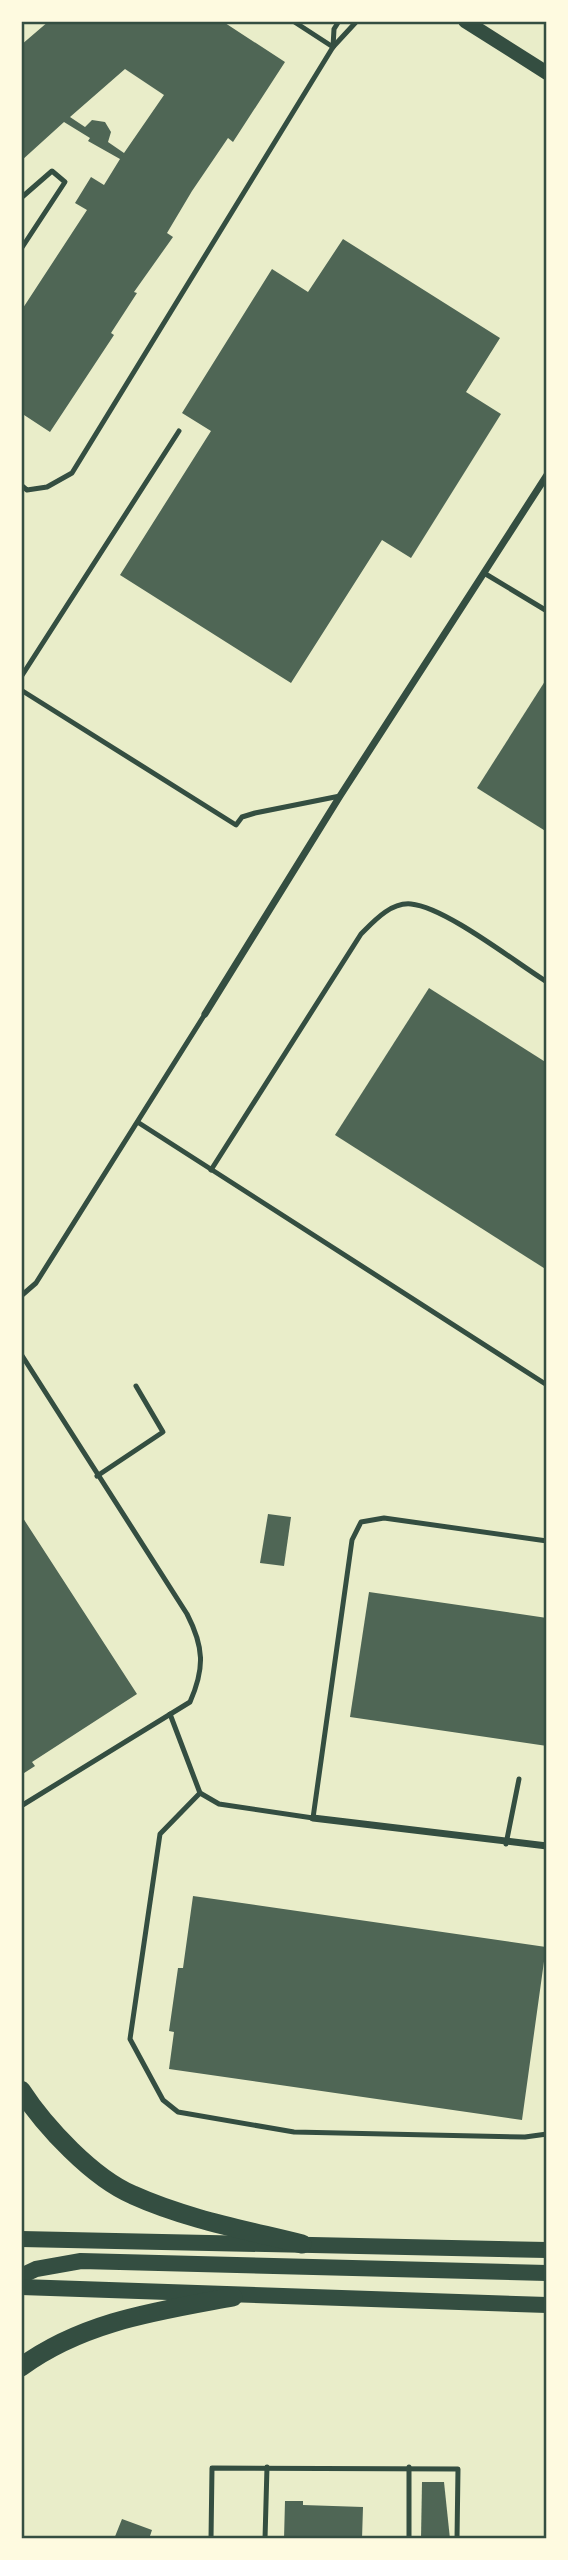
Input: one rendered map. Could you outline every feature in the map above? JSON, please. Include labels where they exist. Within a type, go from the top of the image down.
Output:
[{"type":"highway","points":[[21,2090],[69,2147],[104,2178],[132,2195],[197,2217],[302,2244]]},
{"type":"highway","points":[[21,2367],[40,2353],[104,2323],[233,2297]]},
{"type":"main road","points":[[465,21],[547,73]]},
{"type":"main road","points":[[21,2239],[547,2250]]},
{"type":"main road","points":[[21,2276],[46,2267],[81,2261],[547,2273]]},
{"type":"main road","points":[[21,2287],[233,2297],[547,2305]]},
{"type":"street","points":[[205,1014],[340,796],[547,475]]},
{"type":"street","points":[[313,1818],[547,1846]]},
{"type":"lane","points":[[293,21],[333,47]]},
{"type":"lane","points":[[333,47],[334,29],[339,21]]},
{"type":"lane","points":[[21,485],[27,489],[47,487],[72,473],[333,47],[357,21]]},
{"type":"lane","points":[[21,198],[52,171],[65,182],[21,249]]},
{"type":"lane","points":[[21,677],[179,431]]},
{"type":"lane","points":[[484,573],[547,611]]},
{"type":"lane","points":[[21,690],[236,825],[243,817],[255,813],[340,796]]},
{"type":"lane","points":[[211,1170],[361,934],[381,913],[408,903],[435,911],[547,982]]},
{"type":"lane","points":[[21,1296],[36,1283],[205,1014]]},
{"type":"lane","points":[[139,1123],[547,1385]]},
{"type":"lane","points":[[21,1354],[199,1638],[200,1680],[190,1702],[21,1806]]},
{"type":"lane","points":[[97,1476],[163,1432],[136,1386]]},
{"type":"lane","points":[[170,1714],[200,1793],[219,1804],[313,1818],[352,1541],[361,1522],[384,1518],[547,1541]]},
{"type":"lane","points":[[506,1843],[519,1779]]},
{"type":"lane","points":[[200,1793],[160,1834],[130,2039],[163,2100],[178,2112],[294,2132],[525,2137],[547,2134]]},
{"type":"lane","points":[[265,2539],[267,2467]]},
{"type":"lane","points":[[211,2539],[212,2468],[267,2467],[457,2469],[457,2539]]},
{"type":"lane","points":[[409,2467],[409,2539]]},
{"type":"building","points":[[49,21],[222,21],[285,62],[233,142],[228,138],[192,191],[167,233],[173,237],[134,292],[137,293],[111,333],[114,335],[50,432],[21,413],[21,311],[87,210],[75,203],[91,177],[104,185],[120,159],[88,141],[90,138],[64,122],[21,161],[21,45]],"holes":[[[125,69],[164,95],[124,153],[108,142],[111,132],[105,122],[92,120],[85,127],[70,117]]]},
{"type":"building","points":[[343,239],[500,338],[466,392],[501,414],[411,558],[382,540],[291,683],[120,575],[211,431],[182,413],[272,269],[308,292]]},
{"type":"building","points":[[547,678],[547,832],[477,788]]},
{"type":"building","points":[[429,988],[547,1063],[547,1270],[335,1135]]},
{"type":"building","points":[[268,1514],[291,1517],[284,1566],[260,1563]]},
{"type":"building","points":[[21,1515],[137,1694],[32,1762],[35,1766],[21,1775]]},
{"type":"building","points":[[369,1592],[547,1618],[547,1746],[350,1717]]},
{"type":"building","points":[[193,1896],[546,1947],[522,2120],[169,2069],[174,2032],[169,2031],[178,1968],[183,1968]]},
{"type":"building","points":[[422,2482],[444,2482],[450,2539],[421,2539]]},
{"type":"building","points":[[285,2501],[303,2501],[303,2505],[363,2507],[362,2539],[284,2539]]},
{"type":"building","points":[[122,2519],[152,2530],[150,2536],[158,2539],[114,2539]]}]
